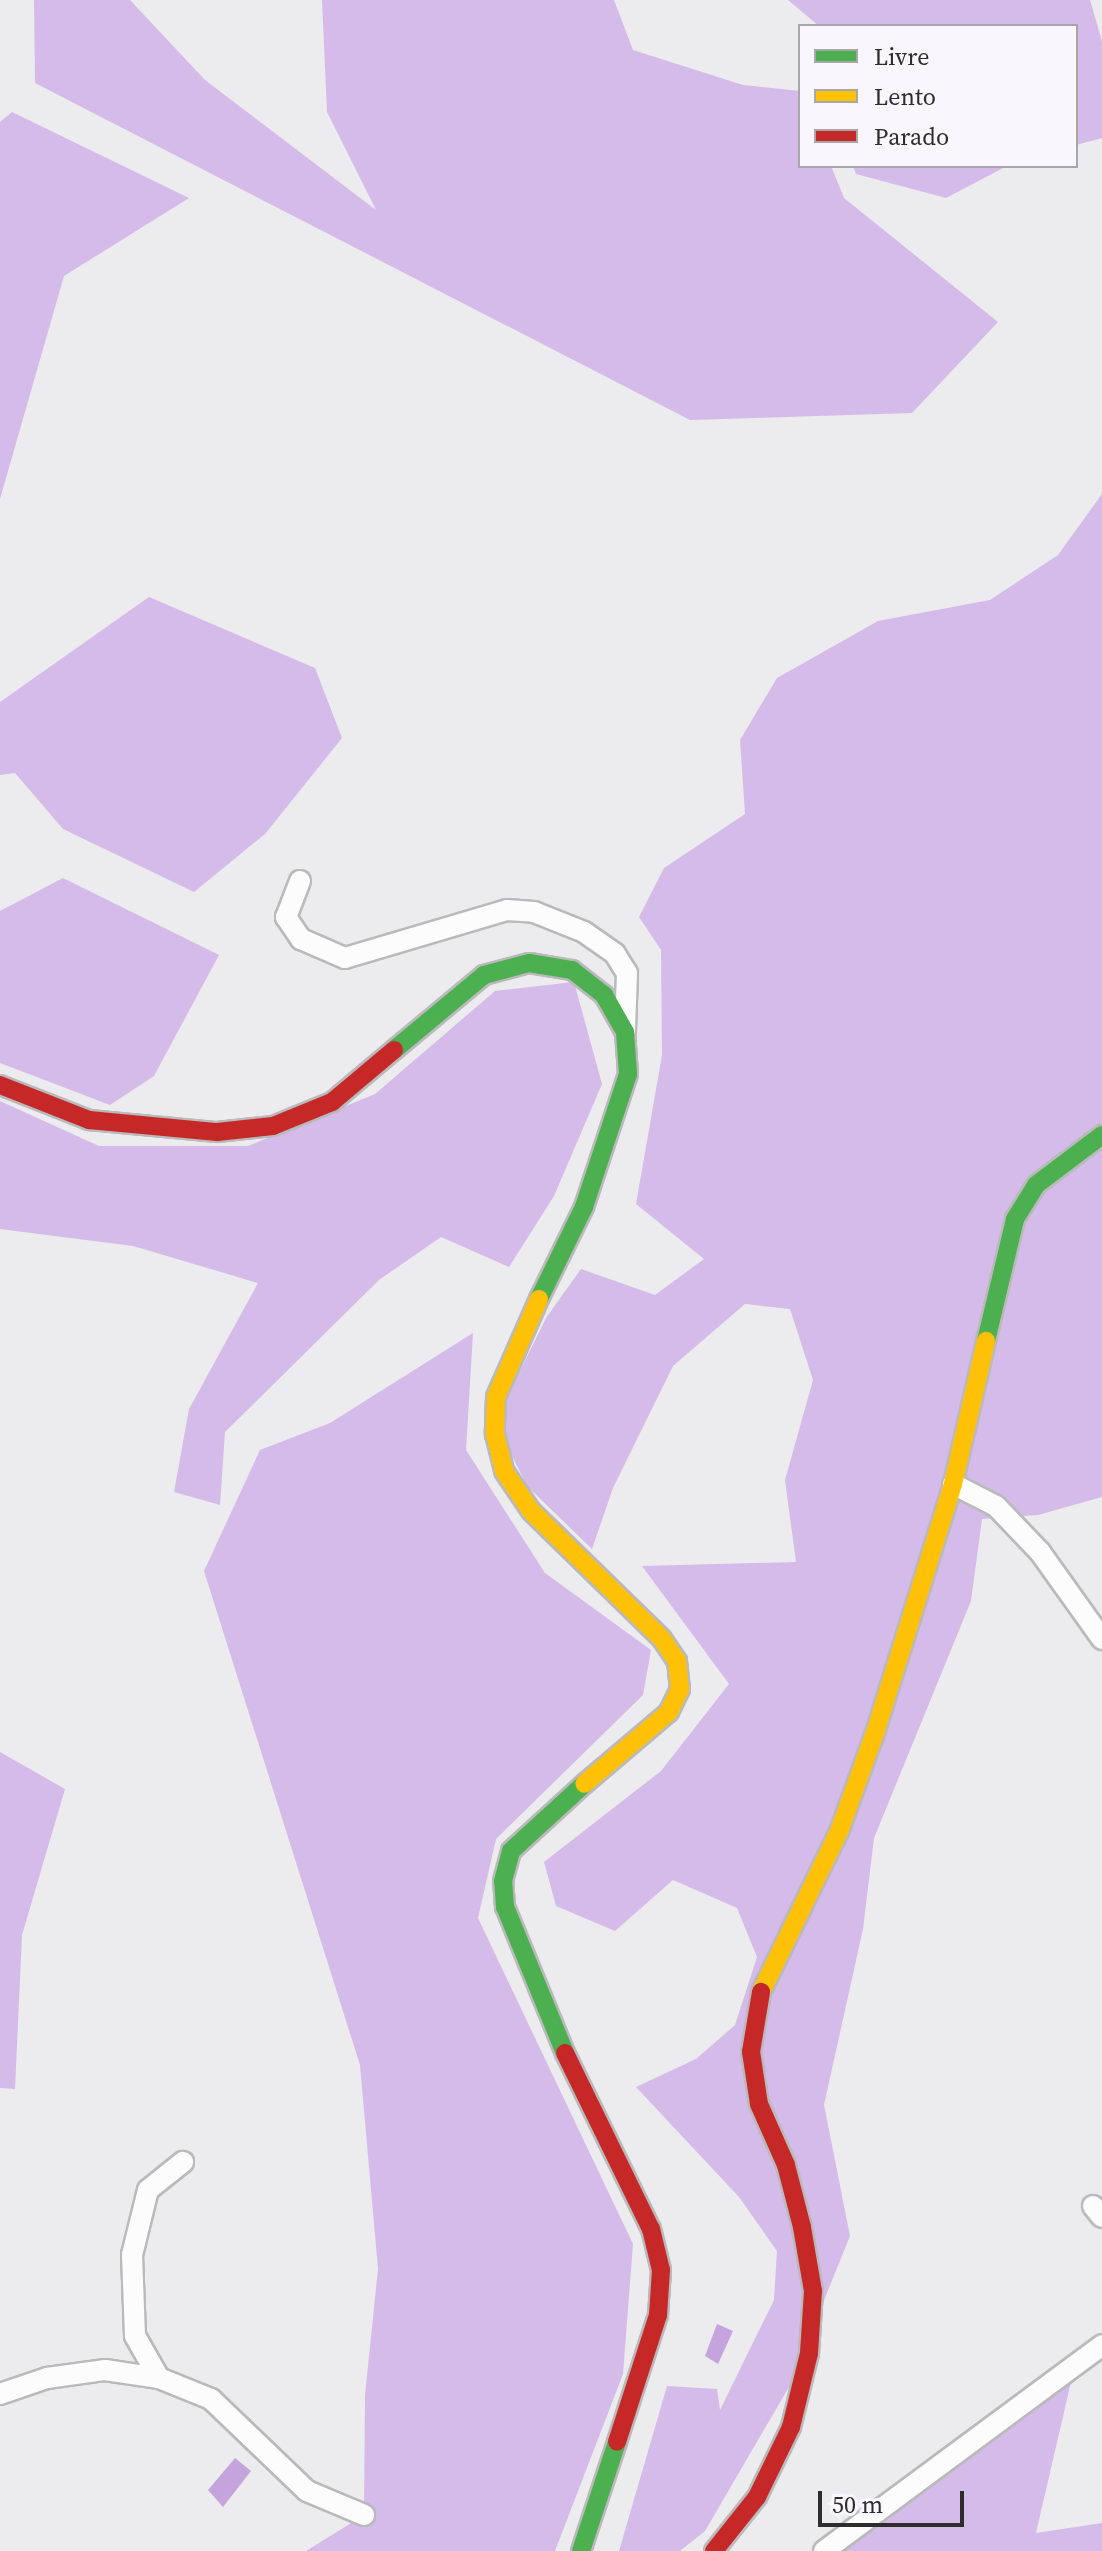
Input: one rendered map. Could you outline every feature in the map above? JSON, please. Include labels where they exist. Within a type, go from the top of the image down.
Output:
[{"type":"main road","points":[[0,1085],[89,1120],[217,1132],[273,1126],[332,1102],[484,975],[529,963],[572,970],[604,995],[625,1032],[628,1074],[612,1128],[584,1207],[510,1359],[496,1397],[495,1434],[504,1471],[531,1511],[662,1639],[677,1661],[680,1689],[669,1712],[528,1832],[511,1851],[503,1881],[505,1907],[570,2064],[651,2229],[661,2270],[658,2315],[581,2551]]},
{"type":"main road","points":[[714,2551],[757,2497],[785,2441],[809,2353],[813,2291],[802,2227],[786,2165],[759,2104],[751,2052],[758,1997],[840,1829],[953,1484],[1015,1219],[1036,1185],[1102,1135]]},
{"type":"street","points":[[300,881],[286,917],[301,939],[345,958],[507,910],[534,912],[584,932],[615,954],[627,973],[625,1032]]},
{"type":"street","points":[[953,1484],[996,1506],[1029,1540],[1102,1639]]},
{"type":"street","points":[[159,2378],[135,2336],[132,2255],[148,2190],[183,2162]]},
{"type":"street","points":[[824,2551],[1102,2345]]},
{"type":"street","points":[[0,2394],[47,2378],[105,2370],[159,2378],[211,2399],[307,2491],[364,2515]]},
{"type":"shaded area","points":[[34,0],[130,0],[205,80],[376,210],[327,112],[322,0],[614,0],[633,50],[743,85],[798,91],[798,168],[832,168],[844,198],[998,322],[912,413],[690,420],[35,83]]},
{"type":"shaded area","points":[[788,0],[1090,0],[1102,41],[1102,138],[1078,144],[1078,24],[817,24]]},
{"type":"shaded area","points":[[12,112],[189,198],[64,276],[0,499],[0,122]]},
{"type":"shaded area","points":[[854,168],[1003,168],[946,198],[856,174]]},
{"type":"shaded area","points":[[1102,494],[1102,1497],[1038,1515],[982,1519],[971,1601],[874,1838],[863,1929],[824,2105],[850,2236],[789,2387],[705,2531],[680,2551],[619,2551],[667,2386],[717,2389],[720,2410],[774,2300],[777,2251],[739,2197],[636,2087],[696,2059],[735,2025],[757,1957],[737,1908],[673,1880],[615,1931],[556,1906],[544,1862],[661,1771],[729,1684],[642,1566],[796,1562],[785,1480],[813,1380],[790,1309],[745,1304],[673,1366],[613,1488],[592,1549],[527,1486],[495,1422],[546,1318],[581,1269],[655,1295],[704,1259],[636,1204],[662,1055],[661,950],[639,917],[664,868],[745,814],[740,740],[777,678],[878,621],[990,600],[1058,555]]},
{"type":"shaded area","points":[[149,597],[315,668],[342,738],[265,834],[194,892],[63,829],[15,773],[0,775],[0,702]]},
{"type":"shaded area","points":[[63,878],[219,955],[154,1076],[110,1105],[0,1063],[0,911]]},
{"type":"shaded area","points":[[574,982],[602,1084],[554,1196],[509,1267],[441,1237],[379,1280],[225,1432],[220,1505],[174,1492],[189,1409],[258,1283],[133,1246],[0,1229],[0,1101],[99,1146],[248,1146],[375,1094],[495,991]]},
{"type":"shaded area","points":[[473,1333],[466,1450],[545,1573],[651,1650],[643,1695],[496,1839],[478,1918],[633,2244],[623,2374],[555,2551],[306,2551],[364,2515],[365,2395],[378,2269],[360,2065],[204,1571],[260,1450],[330,1423]]},
{"type":"shaded area","points":[[0,1752],[65,1789],[22,1935],[15,2089],[0,2088]]},
{"type":"shaded area","points":[[717,2324],[733,2331],[718,2364],[705,2356]]},
{"type":"shaded area","points":[[1071,2382],[1036,2533],[1102,2523],[1102,2551],[844,2551]]},
{"type":"shaded area","points":[[235,2458],[251,2471],[223,2507],[208,2490]]},
{"type":"traffic: fast","points":[[394,1050],[484,975],[529,963],[572,970],[604,995],[625,1032],[628,1074],[584,1207],[539,1299]]},
{"type":"traffic: fast","points":[[986,1341],[1015,1219],[1036,1185],[1102,1135]]},
{"type":"traffic: fast","points":[[565,2053],[505,1907],[503,1881],[511,1851],[584,1784]]},
{"type":"traffic: fast","points":[[581,2551],[617,2442]]},
{"type":"traffic: slow","points":[[539,1299],[496,1397],[495,1434],[504,1471],[531,1511],[662,1639],[677,1661],[680,1689],[669,1712],[584,1784]]},
{"type":"traffic: slow","points":[[761,1992],[840,1829],[875,1733],[953,1484],[986,1341]]},
{"type":"traffic: jam","points":[[0,1085],[89,1120],[217,1132],[273,1126],[332,1102],[394,1050]]},
{"type":"traffic: jam","points":[[714,2551],[757,2497],[791,2427],[809,2353],[813,2291],[802,2227],[786,2165],[759,2104],[751,2052],[761,1992]]},
{"type":"traffic: jam","points":[[565,2053],[651,2229],[661,2270],[658,2315],[617,2442]]}]
